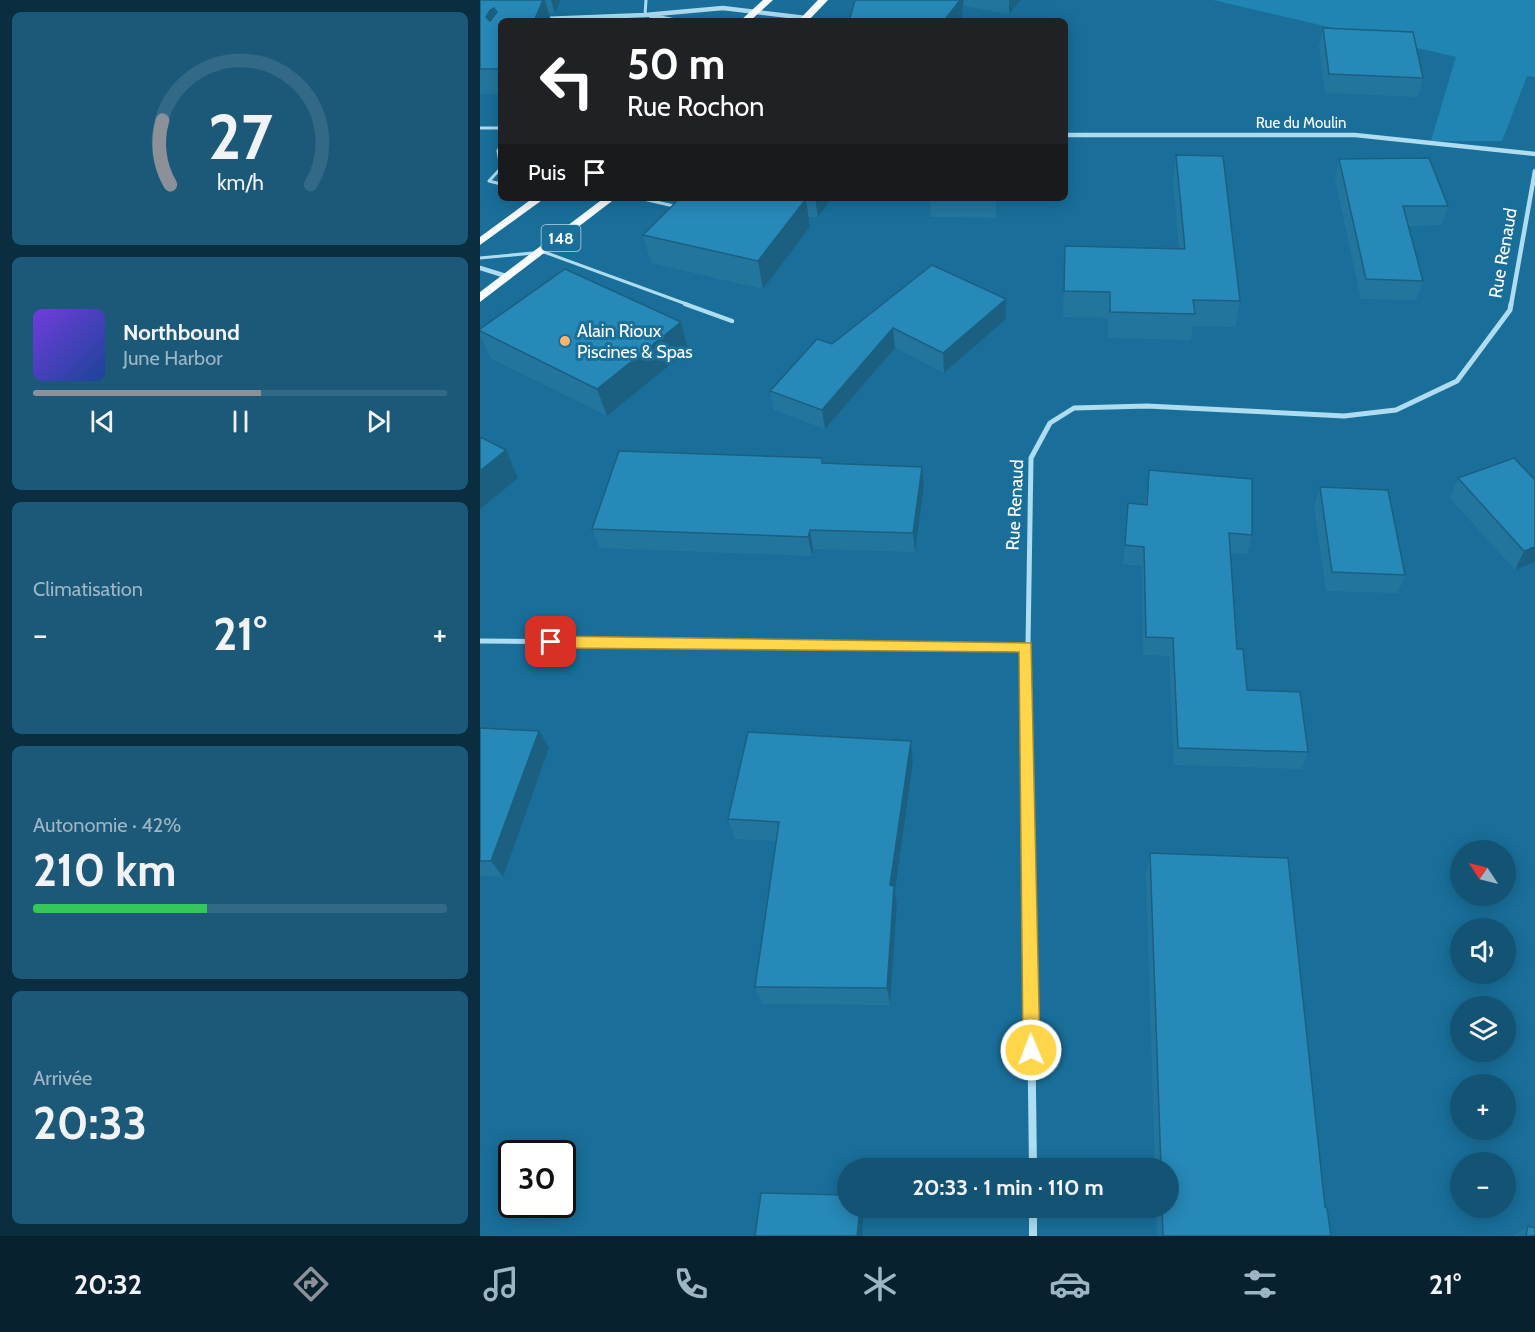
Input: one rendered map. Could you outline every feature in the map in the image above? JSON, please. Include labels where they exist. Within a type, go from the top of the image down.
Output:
[{"type":"main road","points":[[748,18],[768,0]]},
{"type":"main road","points":[[805,18],[823,0]]},
{"type":"main road","name":"148","points":[[480,242],[536,201]]},
{"type":"main road","name":"148","points":[[480,298],[607,201]]},
{"type":"street","points":[[569,18],[645,15],[695,9],[757,10],[799,18]]},
{"type":"street","points":[[645,15],[661,18]]},
{"type":"street","name":"Rue du Moulin","points":[[1068,135],[1355,135],[1535,154]]},
{"type":"street","name":"Rue Renaud","points":[[1033,1158],[1026,647],[1031,458],[1050,423],[1074,408],[1147,406],[1344,416],[1396,410],[1457,381],[1510,310],[1535,171]]},
{"type":"street","points":[[480,268],[510,277]]},
{"type":"street","points":[[480,641],[1026,647]]},
{"type":"street","points":[[1033,1218],[1033,1236]]},
{"type":"lane","points":[[645,15],[646,0]]},
{"type":"lane","points":[[480,128],[498,128]]},
{"type":"lane","points":[[498,171],[489,181],[498,183]]},
{"type":"lane","points":[[652,201],[683,208]]},
{"type":"lane","points":[[480,258],[543,252],[732,321]]},
{"type":"shaded area","points":[[1213,0],[1535,0],[1535,77],[1527,76],[1502,141],[1431,141],[1456,57]]},
{"type":"building","points":[[480,0],[543,0],[535,18],[498,18],[498,69],[480,69]],"holes":[[[494,8],[497,12],[490,21],[486,17]]]},
{"type":"building","points":[[855,0],[960,0],[946,18],[850,18]]},
{"type":"building","points":[[1323,28],[1413,32],[1423,78],[1329,74]]},
{"type":"building","points":[[1176,155],[1223,156],[1240,301],[1193,300],[1195,314],[1110,312],[1110,292],[1064,291],[1065,246],[1185,249]]},
{"type":"building","points":[[1429,158],[1448,206],[1403,206],[1423,281],[1366,279],[1339,159]]},
{"type":"building","points":[[677,201],[804,201],[758,261],[643,235]]},
{"type":"building","points":[[932,265],[1006,299],[943,353],[893,328],[822,410],[770,391],[817,339],[832,344]]},
{"type":"building","points":[[565,269],[681,322],[597,389],[480,331]]},
{"type":"building","points":[[480,437],[506,450],[480,471]]},
{"type":"building","points":[[619,451],[822,458],[822,463],[922,467],[913,533],[810,530],[808,537],[592,529]]},
{"type":"building","points":[[1514,458],[1535,480],[1535,547],[1524,551],[1458,478]]},
{"type":"building","points":[[1149,470],[1252,479],[1252,535],[1229,533],[1237,649],[1243,649],[1247,690],[1300,692],[1308,752],[1178,748],[1173,638],[1146,637],[1144,547],[1125,545],[1128,503],[1147,505]]},
{"type":"building","points":[[1320,487],[1388,490],[1405,575],[1332,572]]},
{"type":"building","points":[[480,728],[539,731],[491,861],[480,861]]},
{"type":"building","points":[[748,732],[911,741],[890,885],[894,886],[887,988],[755,987],[779,822],[728,819]]},
{"type":"building","points":[[1150,853],[1288,858],[1325,1207],[1331,1236],[1163,1236],[1162,1218],[1179,1218],[1179,1158],[1161,1158]]},
{"type":"building","points":[[761,1193],[837,1195],[837,1218],[859,1218],[857,1236],[755,1236]]},
{"type":"building","points":[[1528,1226],[1535,1228],[1535,1236],[1526,1236]]},
{"type":"place","name":"Alain Rioux Piscines & Spas","points":[[565,341]]},
{"type":"route","points":[[551,642],[1026,647],[1031,1050]]}]
